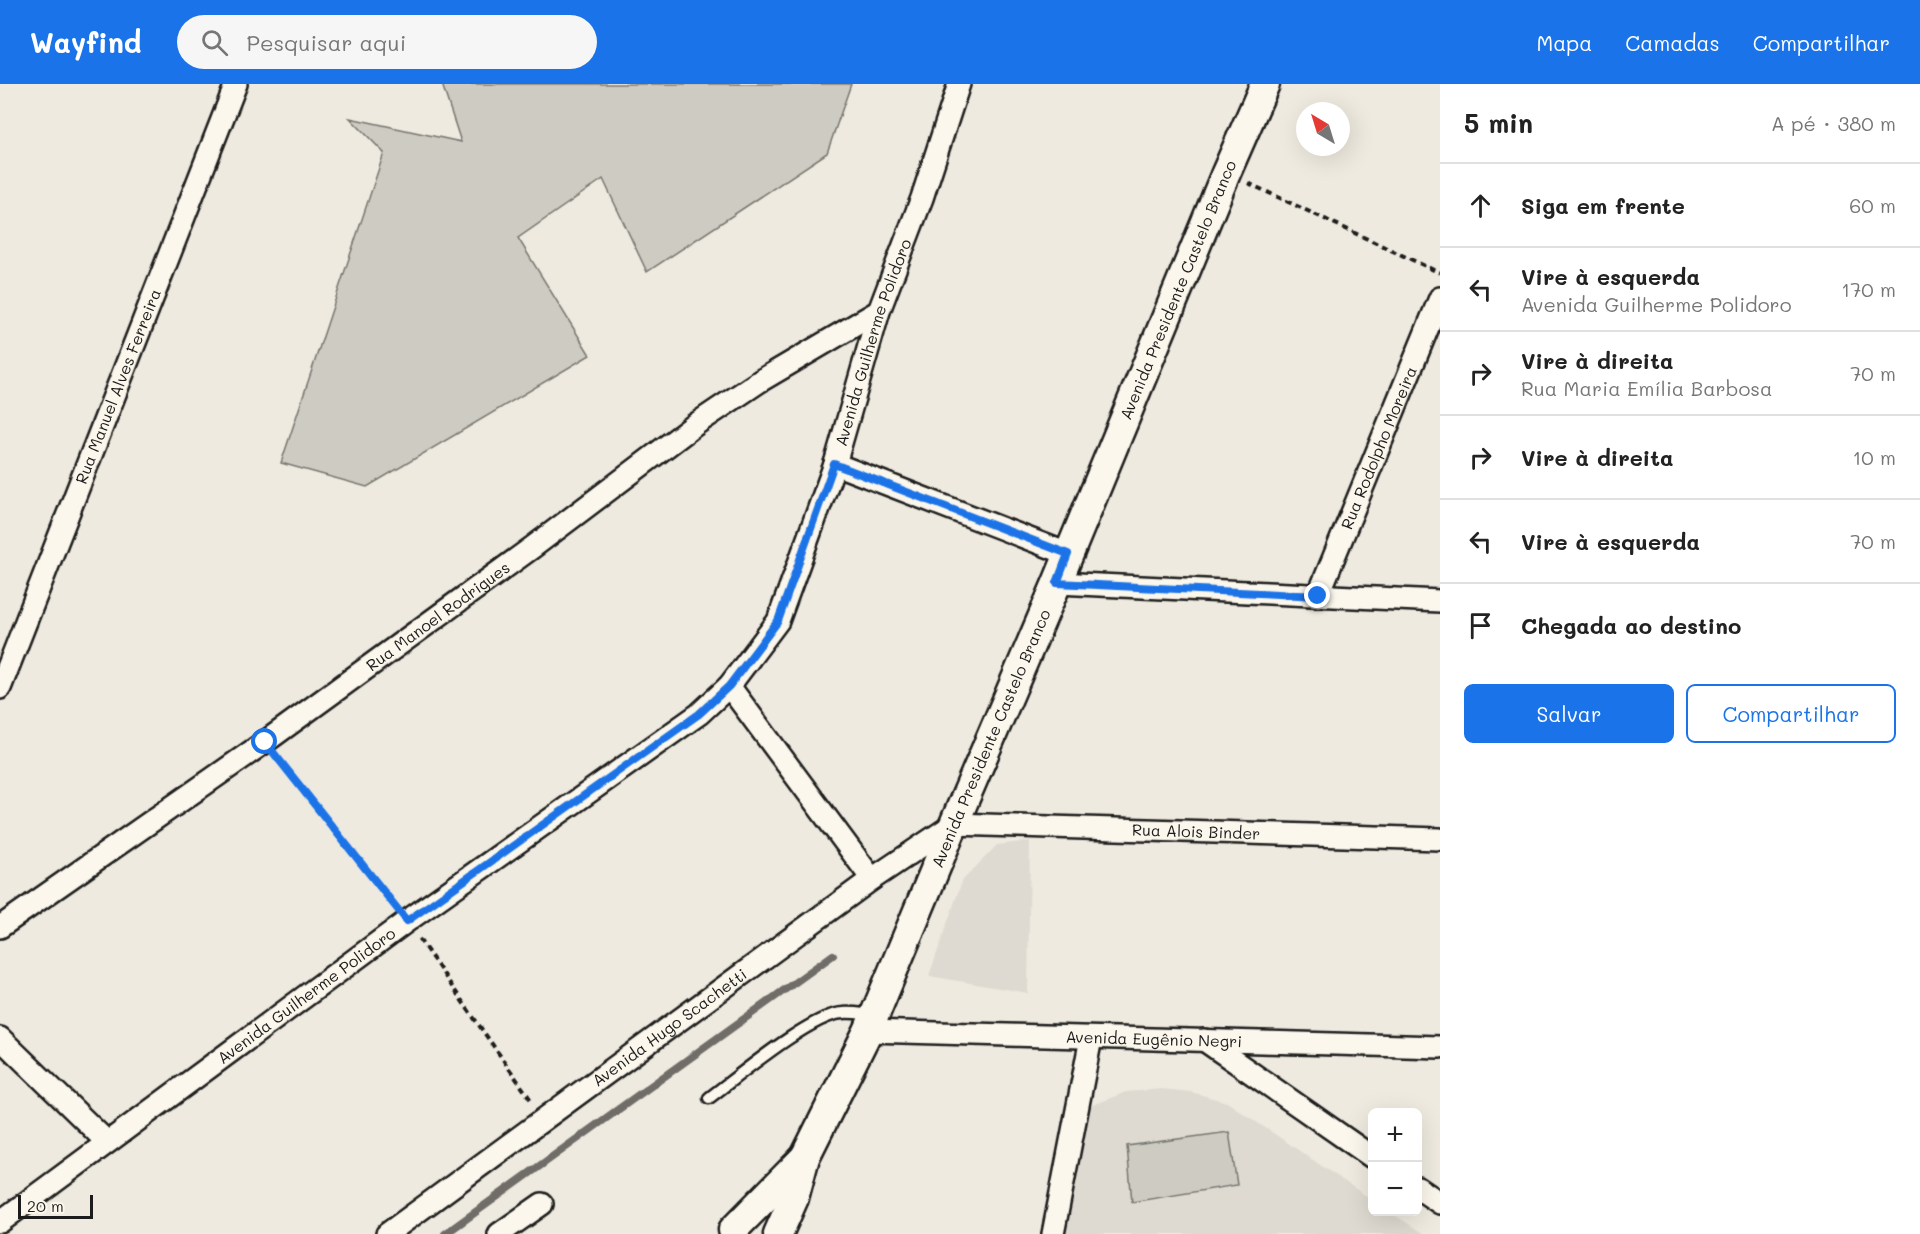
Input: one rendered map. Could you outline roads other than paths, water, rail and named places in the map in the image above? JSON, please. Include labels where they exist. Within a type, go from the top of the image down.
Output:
[{"type":"street","name":"Rua Manuel Alves Ferreira","points":[[0,688],[236,84]]},
{"type":"street","name":"Avenida Guilherme Polidoro","points":[[0,1222],[407,921],[699,714],[729,686],[778,621],[834,464],[879,311],[922,198],[959,84]]},
{"type":"street","name":"Avenida Presidente Castelo Branco","points":[[778,1234],[794,1198],[805,1157],[871,1023],[1265,84]]},
{"type":"street","name":"Rua Rodolpho Moreira","points":[[1318,596],[1440,298]]},
{"type":"street","name":"Rua Manoel Rodrigues","points":[[0,927],[265,742],[533,547],[696,424],[760,381],[879,311]]},
{"type":"street","points":[[834,464],[1068,554]]},
{"type":"street","points":[[1057,583],[1440,601]]},
{"type":"street","points":[[729,686],[872,879]]},
{"type":"street","name":"Rua Alois Binder","points":[[954,824],[1440,839]]},
{"type":"street","name":"Avenida Hugo Scachetti","points":[[387,1234],[872,879],[954,824]]},
{"type":"street","name":"Avenida Eugênio Negri","points":[[871,1023],[1091,1038],[1440,1047]]},
{"type":"street","points":[[0,1038],[107,1142]]},
{"type":"street","points":[[1053,1234],[1091,1038]]},
{"type":"street","points":[[1204,1040],[1368,1154]]},
{"type":"street","name":"Avenida Presidente Castelo Branco","points":[[730,1232],[805,1157]]},
{"type":"street","points":[[1422,1191],[1440,1203]]},
{"type":"street","points":[[499,1234],[542,1204]]},
{"type":"street","points":[[730,1232],[745,1227],[761,1234]]},
{"type":"lane","points":[[709,1098],[820,1019],[842,1012],[871,1023]]},
{"type":"waterway","points":[[445,1234],[833,955]]}]
